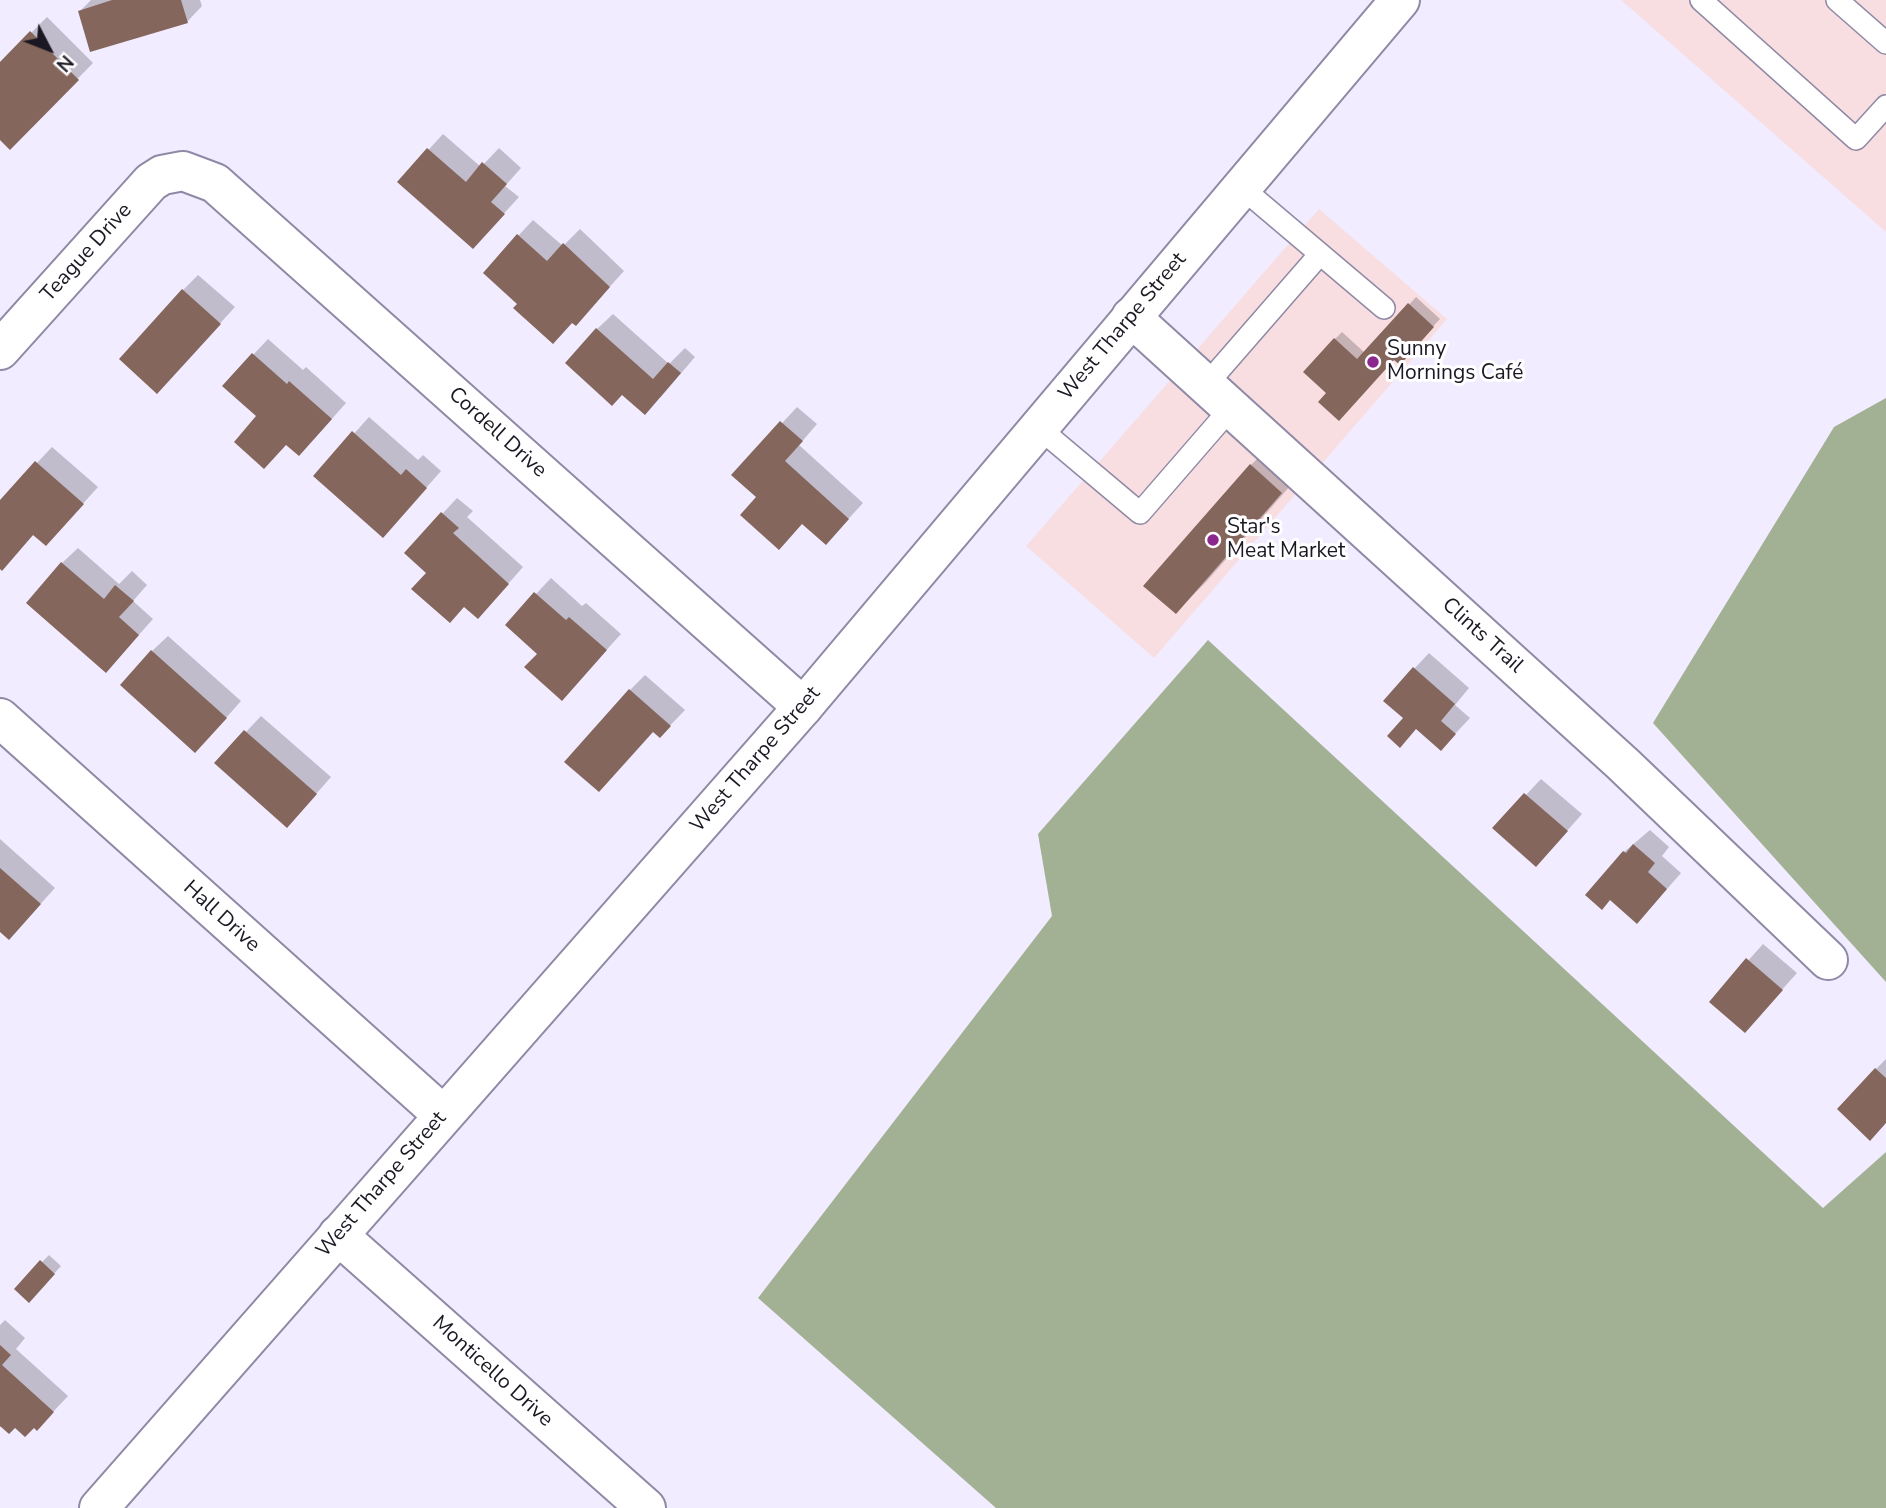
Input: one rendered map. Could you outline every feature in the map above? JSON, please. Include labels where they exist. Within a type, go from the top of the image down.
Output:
[{"type":"street","name":"West Tharpe Street","points":[[99,1508],[803,707],[1401,0]]},
{"type":"street","name":"Teague Drive","points":[[0,350],[151,182],[162,175],[183,171]]},
{"type":"street","name":"Cordell Drive","points":[[183,171],[215,183],[803,707]]},
{"type":"street","name":"Clints Trail","points":[[1131,317],[1623,764],[1828,960]]},
{"type":"street","name":"Hall Drive","points":[[0,718],[443,1115]]},
{"type":"street","name":"Monticello Drive","points":[[338,1235],[646,1508]]},
{"type":"lane","points":[[1701,0],[1856,139],[1886,106]]},
{"type":"lane","points":[[1837,0],[1886,43]]},
{"type":"lane","points":[[1241,187],[1384,308]]},
{"type":"lane","points":[[1039,428],[1140,513],[1218,396],[1320,254]]},
{"type":"shaded area","points":[[1621,0],[1886,0],[1886,232]]},
{"type":"shaded area","points":[[1319,209],[1447,319],[1154,658],[1026,546]]},
{"type":"green space","points":[[1886,398],[1886,982],[1653,723],[1834,427]]},
{"type":"green space","points":[[1208,640],[1823,1208],[1886,1152],[1886,1508],[996,1508],[758,1298],[1052,916],[1038,834]]},
{"type":"building","points":[[112,0],[181,0],[188,23],[90,52],[78,11]]},
{"type":"building","points":[[30,31],[79,80],[10,150],[0,140],[0,62]]},
{"type":"building","points":[[427,148],[466,182],[482,162],[507,184],[491,202],[505,214],[473,249],[397,182]]},
{"type":"building","points":[[517,234],[547,261],[563,243],[610,287],[576,326],[572,323],[553,344],[513,308],[517,304],[483,273]]},
{"type":"building","points":[[182,289],[221,324],[157,394],[119,359]]},
{"type":"building","name":"Sunny Mornings Café","points":[[1408,303],[1434,327],[1400,365],[1394,360],[1339,421],[1318,402],[1326,393],[1303,372],[1334,338],[1357,359]]},
{"type":"building","points":[[596,328],[653,379],[668,362],[681,373],[645,415],[622,395],[612,406],[565,363]]},
{"type":"building","points":[[252,353],[332,419],[299,456],[286,445],[264,469],[234,442],[256,416],[222,386]]},
{"type":"building","points":[[780,421],[803,441],[785,461],[849,519],[826,545],[802,524],[779,550],[740,515],[756,497],[731,475]]},
{"type":"building","points":[[352,431],[401,475],[406,469],[427,488],[383,538],[313,476]]},
{"type":"building","points":[[35,461],[84,504],[46,546],[33,535],[2,571],[0,500]]},
{"type":"building","name":"Star's Meat Market","points":[[1250,464],[1282,493],[1176,614],[1143,586]]},
{"type":"building","points":[[441,512],[459,528],[453,533],[509,584],[478,619],[464,607],[450,623],[411,589],[426,573],[404,553]]},
{"type":"building","points":[[61,562],[104,599],[115,585],[134,601],[119,617],[139,635],[106,673],[26,603]]},
{"type":"building","points":[[534,592],[566,620],[569,617],[607,650],[562,701],[524,667],[537,654],[505,625]]},
{"type":"building","points":[[151,650],[227,718],[195,753],[120,685]]},
{"type":"building","points":[[1413,667],[1455,704],[1441,721],[1456,734],[1441,751],[1416,729],[1400,748],[1387,736],[1403,718],[1383,701]]},
{"type":"building","points":[[629,689],[671,726],[660,738],[653,732],[599,792],[564,762]]},
{"type":"building","points":[[244,730],[317,794],[287,828],[214,763]]},
{"type":"building","points":[[1524,793],[1568,831],[1536,867],[1492,828]]},
{"type":"building","points":[[1633,844],[1655,863],[1648,872],[1667,889],[1637,924],[1610,900],[1602,910],[1585,895],[1623,851],[1626,853]]},
{"type":"building","points":[[0,868],[41,904],[9,940],[0,932]]},
{"type":"building","points":[[1746,958],[1783,990],[1745,1033],[1709,1002]]},
{"type":"building","points":[[1875,1068],[1886,1078],[1886,1123],[1870,1141],[1837,1109]]},
{"type":"building","points":[[40,1260],[55,1274],[29,1303],[14,1289]]},
{"type":"building","points":[[0,1345],[11,1355],[2,1365],[54,1412],[37,1431],[34,1428],[25,1437],[15,1428],[9,1434],[0,1426]]},
{"type":"place","name":"Sunny Mornings Café","points":[[1373,362]]},
{"type":"place","name":"Star's Meat Market","points":[[1213,540]]}]
